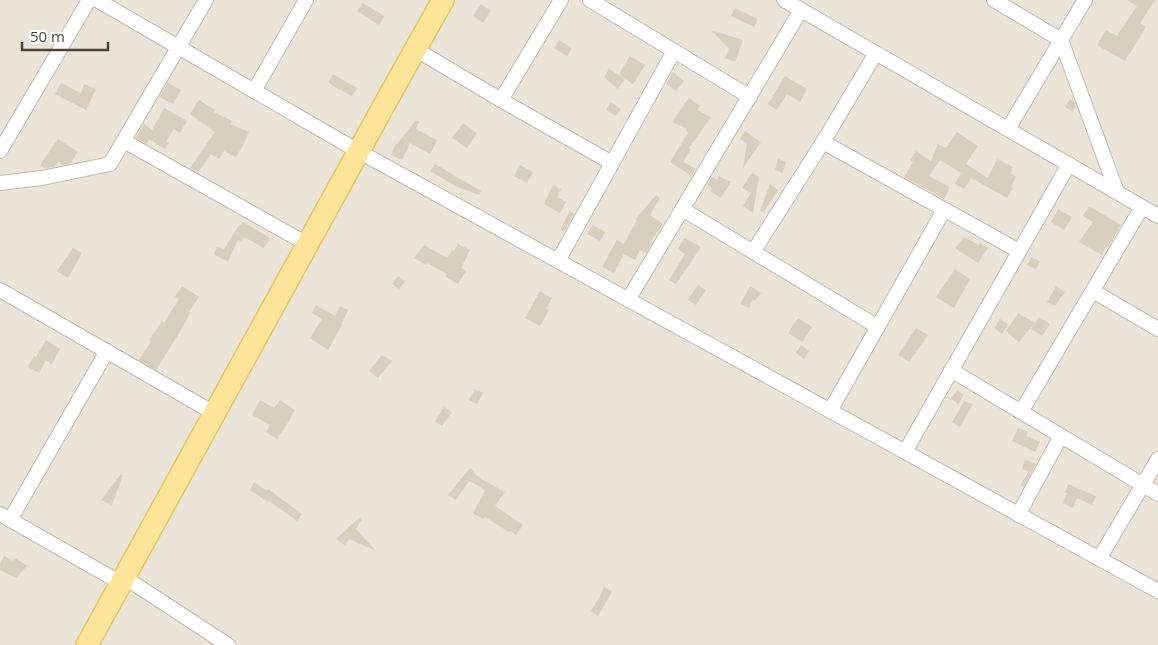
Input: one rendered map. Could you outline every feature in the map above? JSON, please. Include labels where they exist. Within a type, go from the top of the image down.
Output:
[{"type":"main road","points":[[86,645],[443,0]]},
{"type":"street","points":[[0,151],[89,0]]},
{"type":"street","points":[[98,0],[358,151],[1158,592]]},
{"type":"street","points":[[0,184],[42,178],[110,164],[206,0]]},
{"type":"street","points":[[254,91],[306,0]]},
{"type":"street","points":[[501,100],[561,0]]},
{"type":"street","points":[[590,0],[750,97]]},
{"type":"street","points":[[784,0],[1158,216]]},
{"type":"street","points":[[994,0],[1061,40],[1117,192]]},
{"type":"street","points":[[1008,129],[1085,0]]},
{"type":"street","points":[[628,300],[801,10]]},
{"type":"street","points":[[415,49],[612,163]]},
{"type":"street","points":[[558,261],[674,51]]},
{"type":"street","points":[[753,252],[823,142],[876,53]]},
{"type":"street","points":[[124,141],[307,244]]},
{"type":"street","points":[[823,142],[1019,251]]},
{"type":"street","points":[[905,452],[1068,164]]},
{"type":"street","points":[[1021,412],[1142,207]]},
{"type":"street","points":[[682,209],[878,327]]},
{"type":"street","points":[[830,411],[944,210]]},
{"type":"street","points":[[0,290],[214,413]]},
{"type":"street","points":[[1093,291],[1158,329]]},
{"type":"street","points":[[106,351],[5,517],[122,580],[228,645]]},
{"type":"street","points":[[951,370],[1158,494]]},
{"type":"street","points":[[1018,515],[1061,436]]},
{"type":"street","points":[[1099,559],[1158,458]]},
{"type":"shaded area","points":[[0,0],[1158,0],[1158,645],[0,645]]},
{"type":"building","points":[[1127,0],[1155,0],[1140,23],[1146,27],[1125,61],[1097,45],[1106,30],[1117,36],[1137,6]]},
{"type":"building","points":[[363,3],[384,16],[379,25],[357,11]]},
{"type":"building","points":[[481,4],[491,11],[483,23],[473,16]]},
{"type":"building","points":[[735,8],[758,19],[754,27],[731,16]]},
{"type":"building","points":[[711,30],[743,40],[735,62],[725,58],[729,49]]},
{"type":"building","points":[[559,40],[572,48],[567,56],[554,48]]},
{"type":"building","points":[[630,56],[645,65],[633,84],[619,74]]},
{"type":"building","points":[[609,69],[625,79],[618,89],[604,77]]},
{"type":"building","points":[[673,72],[684,81],[676,91],[666,84]]},
{"type":"building","points":[[333,74],[357,88],[352,96],[328,82]]},
{"type":"building","points":[[785,76],[807,89],[800,102],[787,94],[777,110],[768,104]]},
{"type":"building","points":[[61,83],[81,93],[84,84],[96,89],[86,110],[55,94]]},
{"type":"building","points":[[168,83],[181,90],[173,104],[159,97]]},
{"type":"building","points":[[689,98],[700,106],[697,110],[711,117],[689,148],[691,149],[683,162],[696,169],[691,177],[670,162],[688,133],[687,129],[672,122]]},
{"type":"building","points":[[1070,99],[1076,106],[1073,112],[1065,107]]},
{"type":"building","points":[[199,100],[215,110],[214,112],[232,121],[230,124],[249,132],[236,157],[224,151],[219,159],[211,154],[198,173],[190,168],[215,132],[190,114]]},
{"type":"building","points":[[611,102],[621,109],[616,116],[606,110]]},
{"type":"building","points":[[164,108],[187,121],[180,133],[174,129],[166,141],[169,143],[165,149],[149,139],[147,144],[136,138],[144,124],[152,130]]},
{"type":"building","points":[[416,120],[419,122],[416,129],[437,140],[430,154],[410,143],[402,160],[391,155],[396,144]]},
{"type":"building","points":[[463,123],[477,133],[467,148],[452,138]]},
{"type":"building","points":[[745,131],[761,142],[743,168],[747,143],[740,139]]},
{"type":"building","points":[[957,132],[978,146],[966,164],[988,178],[997,159],[1013,167],[1010,173],[1016,177],[1011,187],[1013,188],[1007,198],[971,178],[964,189],[955,184],[961,173],[940,160],[929,176],[950,187],[944,199],[904,177],[913,162],[910,160],[916,151],[931,161],[938,144],[946,148]]},
{"type":"building","points":[[58,139],[78,152],[71,163],[63,165],[58,162],[54,167],[45,168],[40,165]]},
{"type":"building","points":[[778,159],[786,162],[783,173],[775,170]]},
{"type":"building","points":[[435,164],[481,191],[479,195],[457,187],[430,171]]},
{"type":"building","points":[[520,165],[533,172],[527,183],[514,176]]},
{"type":"building","points":[[752,173],[759,177],[753,213],[743,206],[751,193],[742,188]]},
{"type":"building","points":[[719,176],[731,182],[721,198],[710,191],[712,188],[707,185],[712,177],[717,180]]},
{"type":"building","points":[[770,184],[778,190],[764,212],[760,211]]},
{"type":"building","points":[[553,185],[561,189],[557,197],[566,202],[560,213],[544,204]]},
{"type":"building","points":[[656,195],[660,198],[650,215],[663,224],[650,242],[652,243],[646,253],[640,250],[635,260],[624,254],[614,273],[602,267],[617,240],[624,244],[636,219]]},
{"type":"building","points":[[1089,206],[1121,225],[1102,255],[1079,242],[1093,222],[1083,216]]},
{"type":"building","points":[[1058,209],[1072,217],[1064,230],[1051,222]]},
{"type":"building","points":[[570,211],[574,214],[564,232],[560,230]]},
{"type":"building","points":[[243,222],[270,238],[264,248],[244,237],[241,241],[238,240],[228,261],[214,255],[217,247],[224,249]]},
{"type":"building","points":[[593,225],[605,232],[600,241],[587,234]]},
{"type":"building","points":[[964,237],[988,248],[978,263],[955,248]]},
{"type":"building","points":[[684,238],[701,247],[676,284],[669,280],[685,254],[678,249]]},
{"type":"building","points":[[458,244],[470,250],[461,268],[466,271],[458,284],[445,276],[447,274],[414,258],[424,245],[447,258]]},
{"type":"building","points":[[73,248],[82,253],[68,278],[57,271]]},
{"type":"building","points":[[1031,257],[1040,261],[1036,269],[1027,265]]},
{"type":"building","points":[[955,269],[970,279],[954,308],[936,297]]},
{"type":"building","points":[[398,276],[405,281],[399,289],[392,284]]},
{"type":"building","points":[[698,285],[706,290],[696,305],[688,300]]},
{"type":"building","points":[[182,286],[199,297],[156,370],[139,360],[151,341],[149,340],[162,321],[164,323],[179,299],[175,297]]},
{"type":"building","points":[[750,286],[761,293],[755,301],[753,299],[749,308],[740,304]]},
{"type":"building","points":[[1056,286],[1065,292],[1055,306],[1047,302]]},
{"type":"building","points":[[540,291],[552,298],[546,309],[549,310],[540,326],[525,318]]},
{"type":"building","points":[[316,305],[335,316],[340,306],[348,310],[328,350],[310,338],[322,319],[312,313]]},
{"type":"building","points":[[1018,313],[1035,323],[1039,317],[1050,324],[1042,336],[1031,329],[1034,324],[1019,342],[1006,331]]},
{"type":"building","points":[[798,318],[812,327],[802,342],[788,333]]},
{"type":"building","points":[[1000,319],[1008,324],[1002,334],[994,328]]},
{"type":"building","points":[[916,328],[928,335],[909,362],[898,355]]},
{"type":"building","points":[[46,340],[60,349],[52,364],[46,360],[39,373],[28,367]]},
{"type":"building","points":[[801,345],[809,351],[804,359],[796,353]]},
{"type":"building","points":[[382,355],[392,361],[378,378],[369,371]]},
{"type":"building","points":[[475,389],[483,393],[477,404],[469,400]]},
{"type":"building","points":[[957,390],[964,395],[958,404],[951,399]]},
{"type":"building","points":[[260,400],[274,408],[280,400],[295,410],[277,439],[266,432],[270,425],[252,415]]},
{"type":"building","points":[[964,401],[973,404],[960,427],[952,422]]},
{"type":"building","points":[[444,407],[452,412],[442,426],[435,421]]},
{"type":"building","points":[[1018,428],[1028,432],[1026,436],[1040,442],[1035,452],[1012,441]]},
{"type":"building","points":[[1025,460],[1036,464],[1024,487],[1020,485],[1029,472],[1022,469]]},
{"type":"building","points":[[470,468],[483,480],[505,492],[495,506],[523,525],[516,535],[485,517],[483,519],[473,513],[485,491],[479,486],[469,481],[456,500],[448,495]]},
{"type":"building","points":[[121,474],[123,475],[112,505],[101,500]]},
{"type":"building","points":[[254,482],[267,491],[268,489],[302,514],[297,521],[250,490]]},
{"type":"building","points":[[1068,484],[1096,496],[1092,505],[1077,498],[1073,508],[1063,503]]},
{"type":"building","points":[[360,517],[362,519],[356,529],[376,551],[349,539],[345,545],[336,539]]},
{"type":"building","points":[[4,556],[13,561],[15,558],[27,566],[16,578],[0,570],[0,564]]},
{"type":"building","points":[[604,587],[612,591],[598,616],[591,611]]}]
